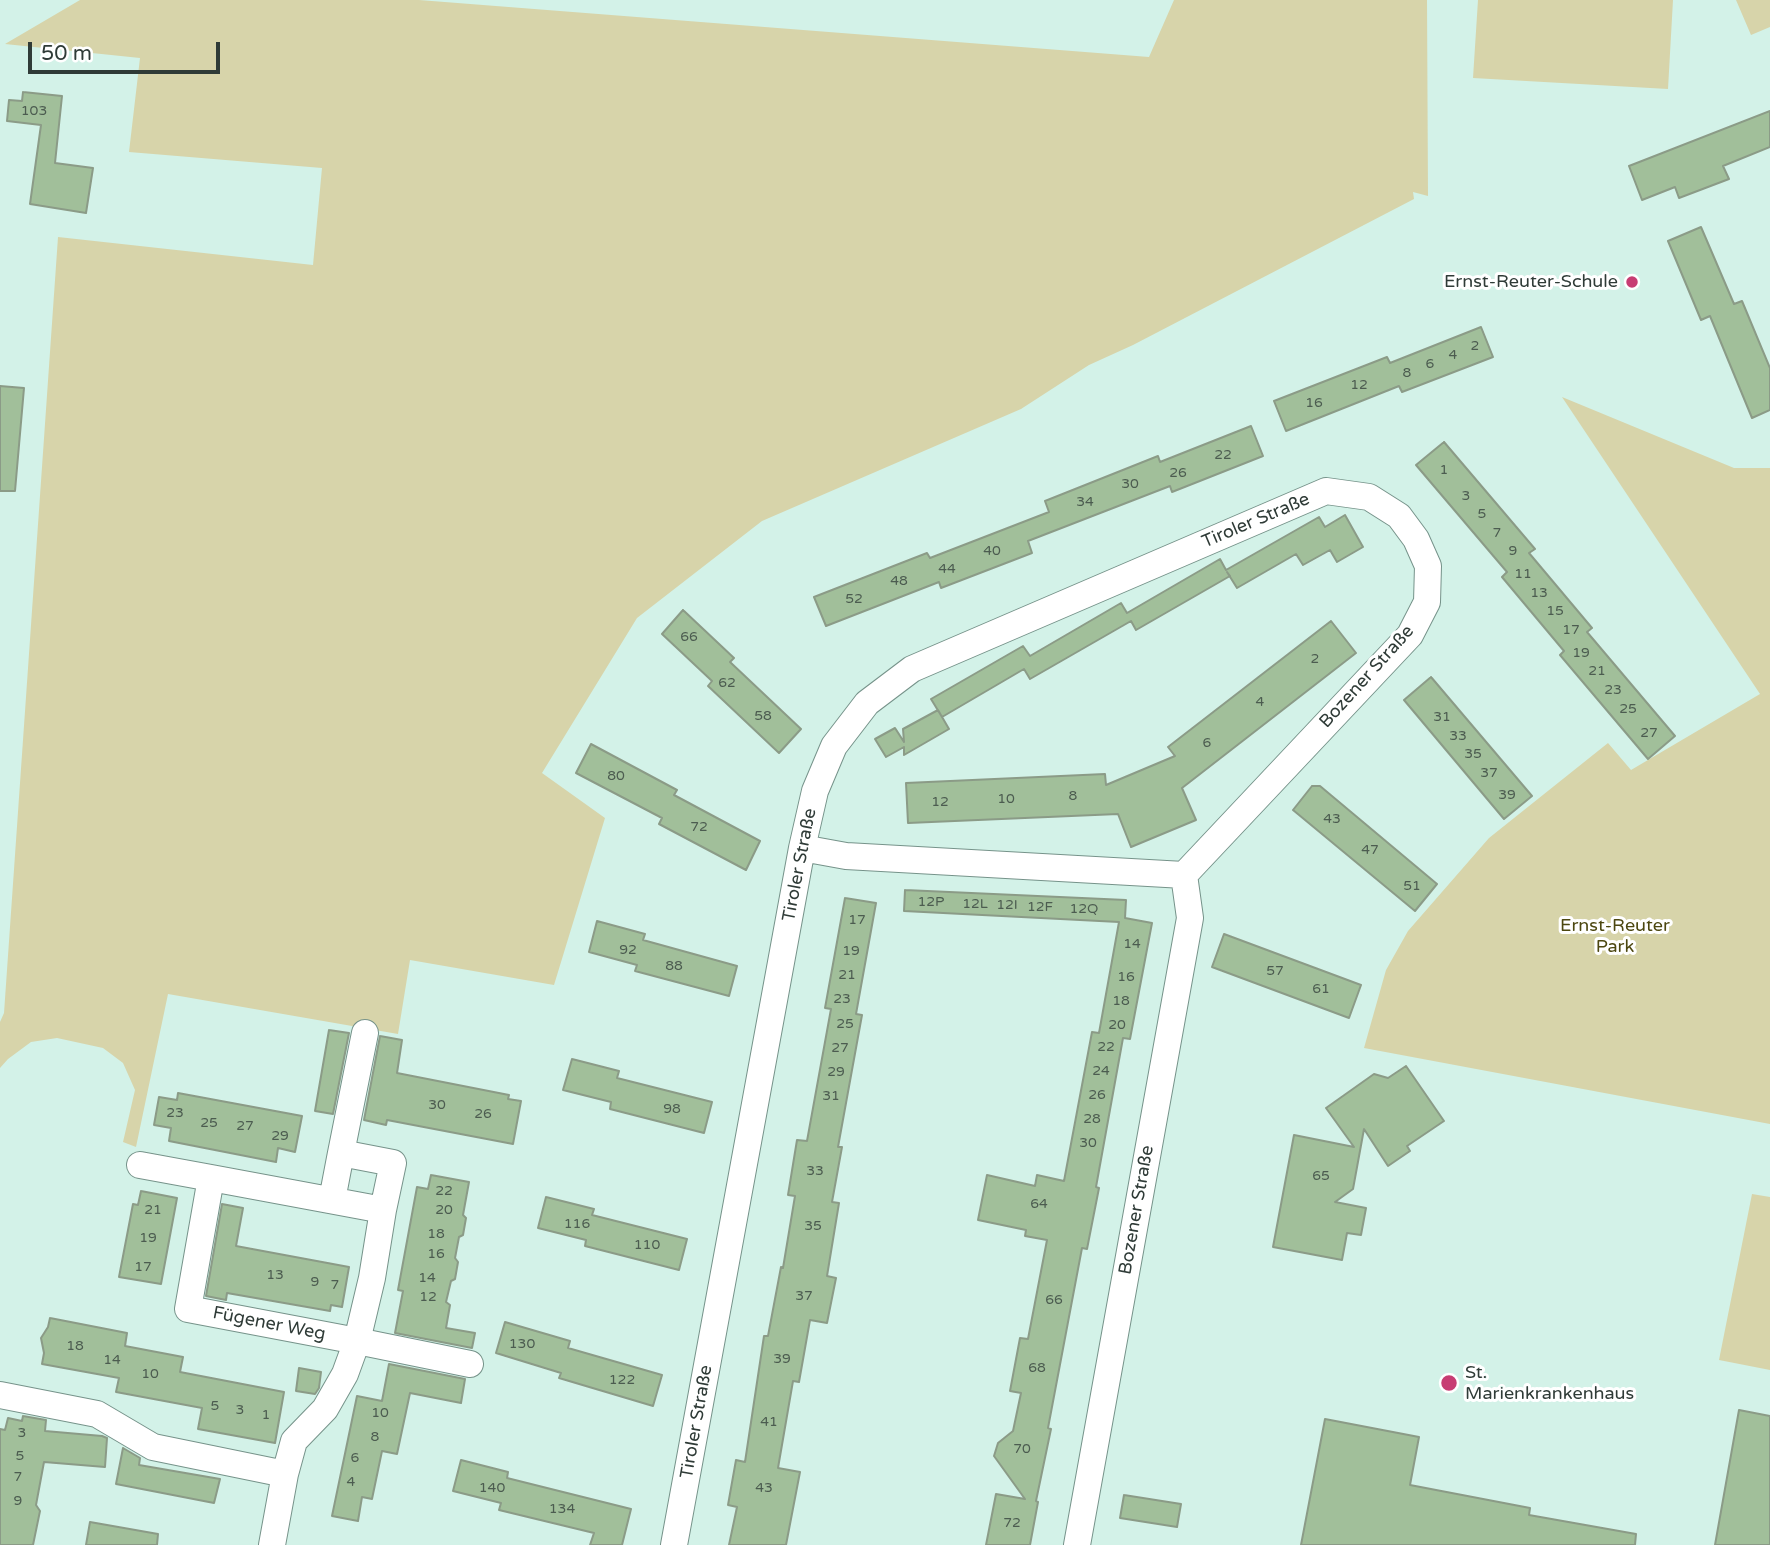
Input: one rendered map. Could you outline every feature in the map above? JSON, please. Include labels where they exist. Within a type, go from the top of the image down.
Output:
[{"type":"street","name":"Tiroler Straße","points":[[673,1543],[803,848],[815,791],[834,746],[867,703],[912,669],[1326,491]]},
{"type":"street","name":"Bozener Straße","points":[[1077,1545],[1189,918],[1184,875],[1410,635],[1427,603],[1428,566],[1416,539],[1399,516],[1369,497],[1326,491]]},
{"type":"street","points":[[803,848],[846,856],[1184,875]]},
{"type":"street","points":[[332,1200],[365,1033]]},
{"type":"street","points":[[272,1545],[285,1474],[295,1441],[326,1409],[345,1374],[356,1341],[372,1278],[393,1163],[341,1153]]},
{"type":"street","points":[[139,1165],[383,1210]]},
{"type":"street","name":"Fügener Weg","points":[[211,1178],[188,1309],[470,1364]]},
{"type":"street","points":[[0,1395],[97,1414],[153,1447],[285,1474]]},
{"type":"green space","points":[[80,0],[419,0],[1149,57],[1174,0],[1427,0],[1428,196],[1413,192],[1414,199],[1133,345],[1089,365],[1021,409],[762,521],[637,618],[542,773],[605,818],[554,985],[410,960],[398,1034],[168,994],[136,1147],[123,1142],[135,1090],[123,1063],[103,1048],[57,1038],[31,1042],[0,1068],[0,1022],[4,1013],[58,237],[313,265],[322,168],[129,152],[140,58],[5,44]]},
{"type":"green space","points":[[1478,0],[1673,0],[1668,89],[1473,78]]},
{"type":"green space","points":[[1736,0],[1770,0],[1770,27],[1751,35]]},
{"type":"green space","name":"Ernst-Reuter Park","points":[[1562,397],[1734,468],[1770,468],[1770,1124],[1364,1048],[1386,970],[1408,931],[1489,838],[1608,743],[1631,770],[1760,694]]},
{"type":"green space","points":[[1752,1194],[1770,1197],[1770,1370],[1719,1360]]},
{"type":"building","points":[[23,92],[62,96],[55,163],[93,168],[86,213],[30,204],[41,125],[7,121],[9,100],[22,101]]},
{"type":"building","points":[[1770,111],[1770,147],[1723,166],[1729,179],[1679,198],[1675,187],[1642,200],[1629,166]]},
{"type":"building","points":[[1701,227],[1734,304],[1742,301],[1770,368],[1770,410],[1752,418],[1710,316],[1701,320],[1668,241]]},
{"type":"building","points":[[1481,327],[1493,357],[1402,392],[1399,386],[1286,431],[1274,401],[1387,357],[1390,363]]},
{"type":"building","points":[[0,386],[24,388],[15,491],[0,491]]},
{"type":"building","points":[[1251,426],[1263,456],[1172,492],[1170,486],[1028,541],[1032,553],[941,588],[939,582],[826,626],[814,597],[927,553],[930,558],[1049,512],[1045,501],[1158,456],[1160,462]]},
{"type":"building","points":[[1444,442],[1535,549],[1529,553],[1592,628],[1587,632],[1675,736],[1648,759],[1560,655],[1564,651],[1502,577],[1507,572],[1416,465]]},
{"type":"building","points":[[1345,515],[1363,547],[1337,562],[1330,550],[1303,565],[1296,554],[1237,588],[1230,576],[1136,630],[1131,621],[1030,679],[1024,669],[942,717],[931,699],[1023,646],[1030,656],[1121,603],[1127,613],[1220,559],[1226,570],[1319,517],[1325,527]]},
{"type":"building","points":[[683,610],[734,658],[730,662],[801,729],[779,753],[708,686],[712,681],[662,634]]},
{"type":"building","points":[[1331,621],[1356,653],[1182,788],[1196,820],[1131,847],[1118,814],[908,823],[906,783],[1105,774],[1106,785],[1175,756],[1168,747]]},
{"type":"building","points":[[1431,677],[1532,796],[1504,819],[1404,700]]},
{"type":"building","points":[[938,710],[949,729],[904,755],[904,747],[886,757],[875,739],[895,728],[904,742],[903,729]]},
{"type":"building","points":[[591,744],[677,790],[674,795],[760,841],[746,870],[659,824],[662,818],[576,773]]},
{"type":"building","points":[[1312,786],[1320,786],[1437,884],[1415,911],[1293,810]]},
{"type":"building","points":[[905,890],[1126,900],[1125,918],[1152,923],[1130,1039],[1123,1038],[1096,1187],[1099,1188],[1087,1249],[1082,1248],[1048,1428],[1051,1429],[1030,1545],[986,1545],[996,1494],[1025,1499],[994,1456],[998,1443],[1013,1431],[1021,1393],[1010,1391],[1020,1338],[1028,1339],[1047,1240],[1025,1236],[1026,1230],[978,1220],[987,1175],[1035,1186],[1037,1175],[1064,1181],[1092,1032],[1099,1033],[1119,922],[904,911]]},
{"type":"building","points":[[845,898],[876,903],[856,1014],[862,1015],[838,1147],[842,1147],[832,1202],[839,1203],[827,1276],[836,1278],[827,1323],[810,1320],[799,1382],[793,1381],[778,1468],[800,1472],[786,1545],[729,1545],[737,1507],[728,1505],[736,1460],[745,1462],[764,1336],[768,1336],[781,1267],[783,1268],[795,1196],[788,1195],[797,1140],[807,1141],[831,1009],[825,1008]]},
{"type":"building","points":[[597,921],[645,934],[643,940],[737,966],[729,996],[635,971],[637,965],[589,952]]},
{"type":"building","points":[[1224,934],[1361,985],[1349,1018],[1212,967]]},
{"type":"building","points":[[329,1030],[349,1033],[333,1114],[315,1111]]},
{"type":"building","points":[[380,1036],[402,1040],[397,1073],[509,1095],[508,1099],[521,1101],[513,1144],[387,1120],[386,1125],[364,1120]]},
{"type":"building","points":[[572,1059],[619,1071],[617,1078],[712,1102],[704,1133],[610,1109],[611,1102],[563,1090]]},
{"type":"building","points":[[1406,1066],[1444,1121],[1407,1146],[1410,1151],[1388,1166],[1364,1129],[1353,1189],[1335,1202],[1366,1208],[1361,1235],[1347,1233],[1342,1260],[1273,1247],[1294,1135],[1354,1147],[1326,1108],[1374,1074],[1388,1078]]},
{"type":"building","points":[[178,1093],[302,1116],[295,1152],[278,1148],[276,1162],[169,1141],[171,1128],[154,1125],[159,1097],[177,1100]]},
{"type":"building","points":[[431,1175],[469,1182],[463,1215],[466,1218],[463,1235],[459,1237],[455,1258],[458,1262],[455,1279],[451,1281],[446,1302],[450,1305],[446,1328],[475,1333],[472,1348],[395,1333],[403,1291],[398,1290],[417,1187],[428,1189]]},
{"type":"building","points":[[141,1191],[177,1198],[161,1284],[119,1277],[133,1204],[138,1205]]},
{"type":"building","points":[[546,1197],[594,1209],[592,1215],[687,1239],[679,1270],[585,1246],[586,1240],[538,1228]]},
{"type":"building","points":[[222,1204],[243,1208],[236,1246],[349,1267],[342,1307],[331,1305],[330,1311],[227,1293],[226,1300],[206,1296]]},
{"type":"building","points":[[50,1318],[127,1333],[125,1346],[183,1357],[180,1372],[284,1392],[275,1443],[198,1429],[202,1408],[116,1392],[119,1378],[42,1364],[44,1353],[41,1338]]},
{"type":"building","points":[[505,1322],[570,1341],[568,1348],[662,1375],[653,1406],[559,1378],[561,1373],[496,1353]]},
{"type":"building","points":[[389,1364],[465,1379],[461,1403],[410,1393],[397,1454],[382,1451],[372,1499],[362,1497],[358,1521],[332,1516],[357,1396],[382,1401]]},
{"type":"building","points":[[299,1368],[321,1372],[319,1388],[315,1394],[296,1391]]},
{"type":"building","points":[[1739,1410],[1770,1416],[1770,1545],[1715,1545]]},
{"type":"building","points":[[23,1416],[46,1420],[45,1431],[107,1438],[105,1467],[44,1462],[36,1505],[40,1511],[33,1545],[0,1545],[0,1429],[5,1430],[8,1418],[22,1421]]},
{"type":"building","points":[[1325,1419],[1419,1437],[1410,1485],[1530,1508],[1529,1515],[1636,1534],[1635,1545],[1301,1545]]},
{"type":"building","points":[[123,1448],[140,1458],[139,1465],[220,1479],[214,1503],[116,1484]]},
{"type":"building","points":[[461,1460],[508,1472],[507,1478],[631,1509],[622,1545],[590,1545],[594,1533],[499,1510],[501,1503],[453,1491]]},
{"type":"building","points":[[1124,1495],[1181,1504],[1177,1527],[1120,1518]]},
{"type":"building","points":[[90,1522],[158,1534],[157,1545],[86,1545]]},
{"type":"place","name":"Ernst-Reuter-Schule","points":[[1632,282]]},
{"type":"place","name":"St. Marienkrankenhaus","points":[[1449,1383]]}]
